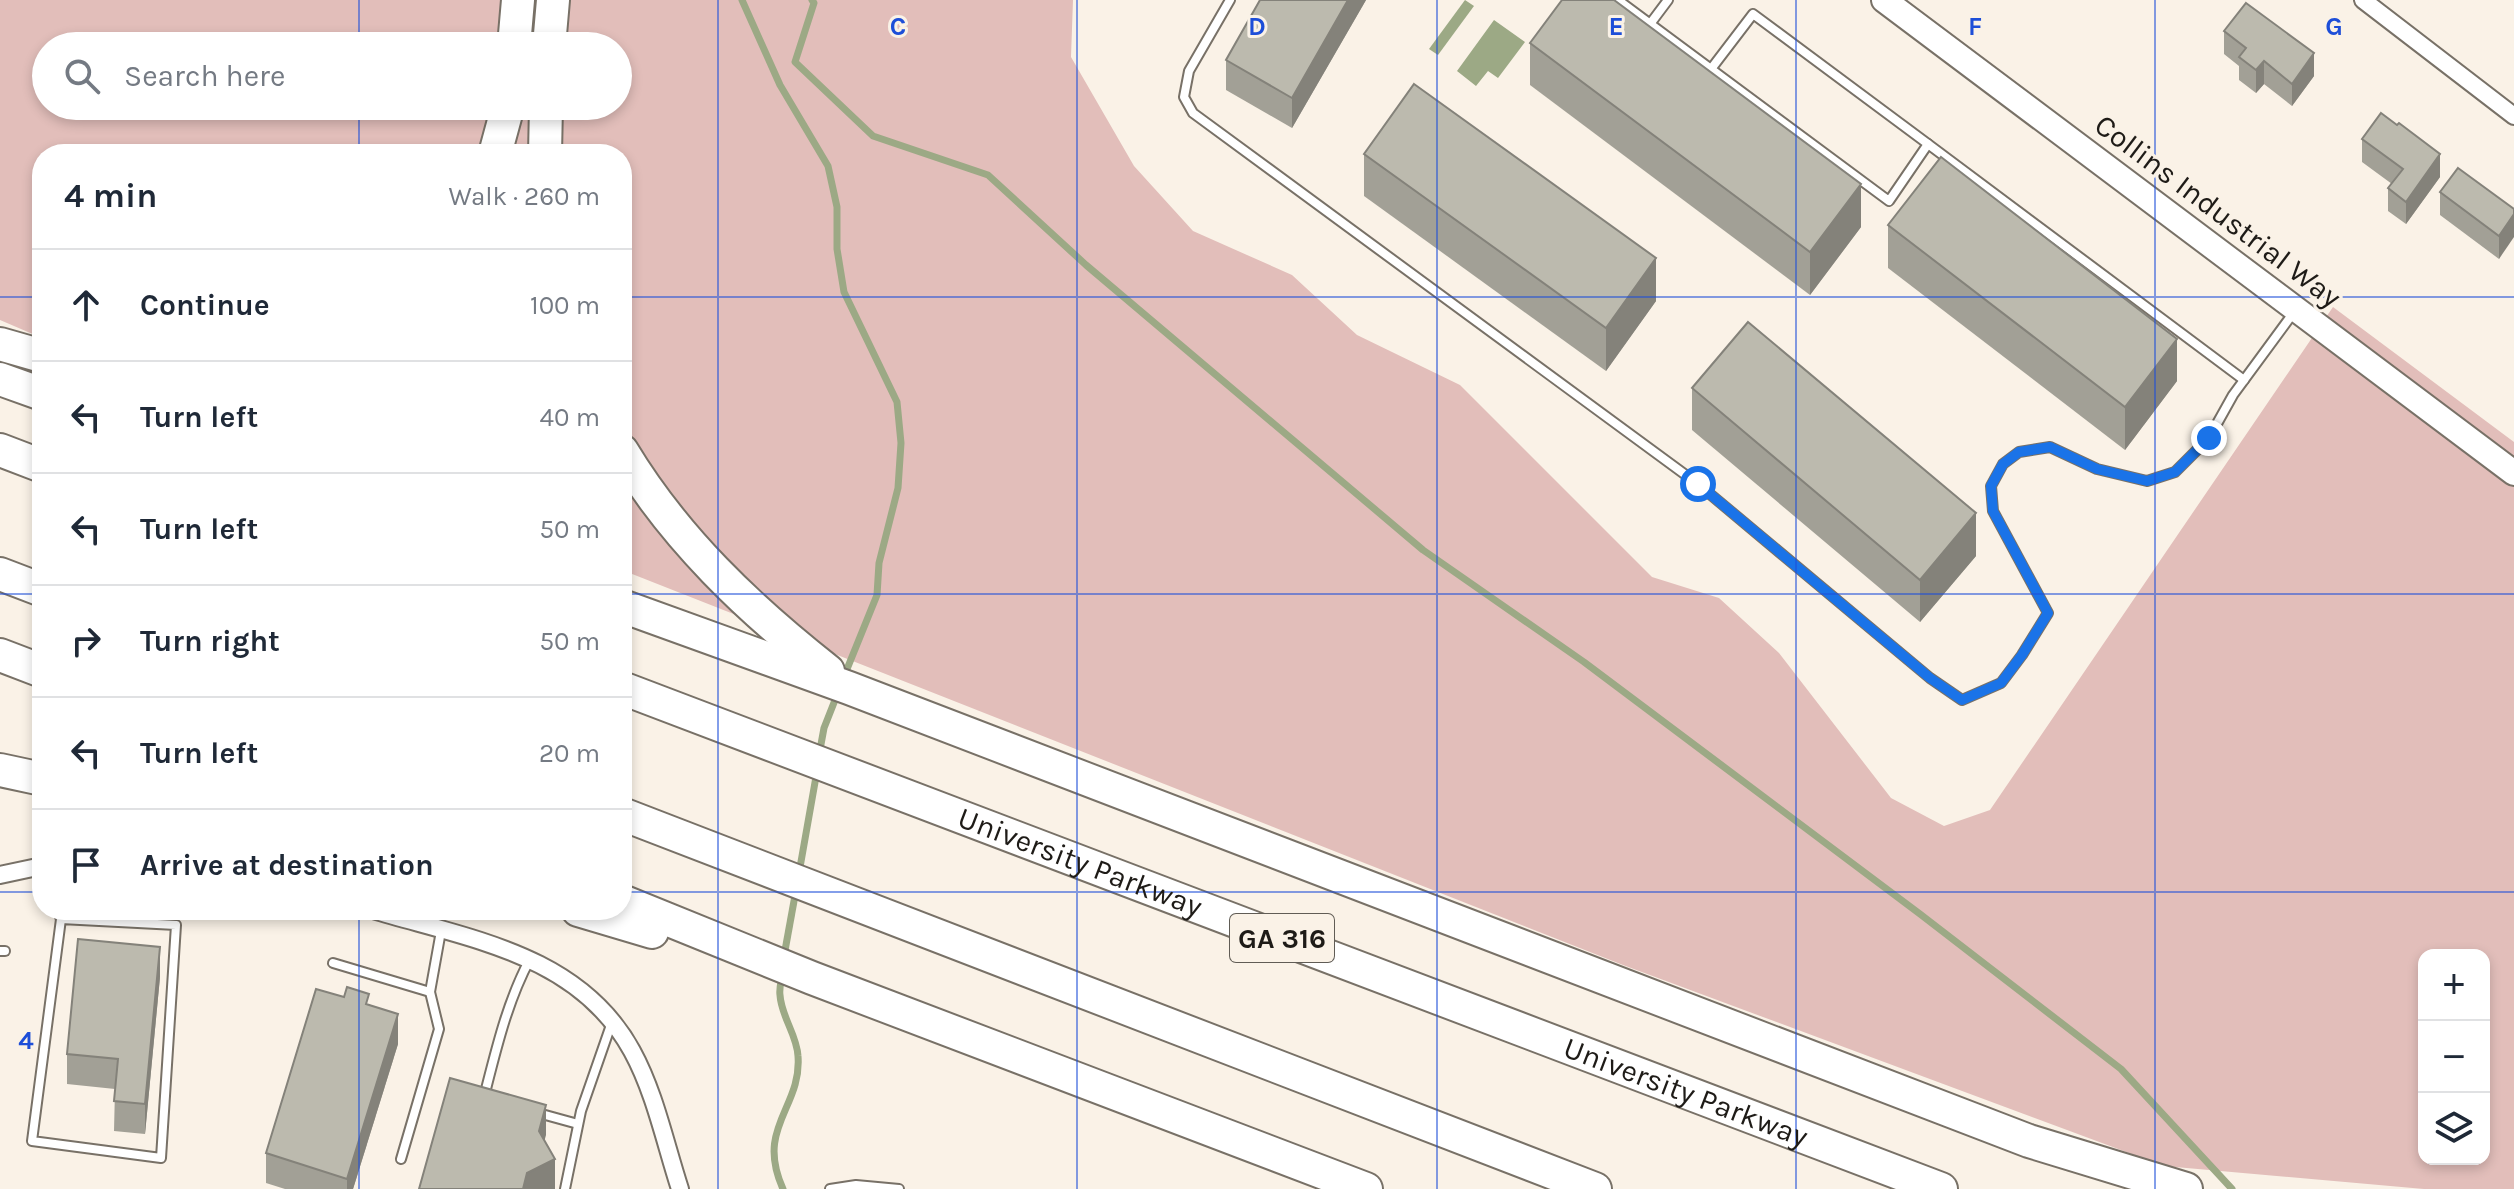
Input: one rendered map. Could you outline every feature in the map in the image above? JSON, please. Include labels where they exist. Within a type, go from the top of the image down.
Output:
[{"type":"highway","points":[[515,32],[518,0]]},
{"type":"highway","points":[[550,32],[553,0]]},
{"type":"highway","points":[[498,144],[504,120]]},
{"type":"highway","points":[[545,144],[546,120]]},
{"type":"highway","points":[[0,344],[32,353]]},
{"type":"highway","points":[[0,379],[32,390]]},
{"type":"highway","points":[[0,450],[32,462]]},
{"type":"highway","points":[[632,468],[676,530],[718,575],[804,653],[849,688]]},
{"type":"highway","points":[[0,574],[32,586]]},
{"type":"highway","points":[[632,610],[849,688],[2029,1141],[2186,1189]]},
{"type":"highway","points":[[0,655],[32,667]]},
{"type":"highway","name":"University Parkway","points":[[632,692],[1941,1189]]},
{"type":"highway","points":[[0,770],[32,777]]},
{"type":"highway","points":[[632,818],[1595,1189]]},
{"type":"highway","points":[[632,905],[812,978],[1366,1189]]},
{"type":"highway","points":[[612,920],[812,978]]},
{"type":"street","name":"Collins Industrial Way","points":[[1884,0],[2514,473]]},
{"type":"street","points":[[2363,0],[2514,116]]},
{"type":"street","points":[[0,875],[32,871]]},
{"type":"street","points":[[405,920],[530,958],[577,986],[612,1021],[631,1050],[646,1081],[680,1189]]},
{"type":"lane","points":[[1230,0],[1189,71],[1184,97],[1193,113],[1698,484],[1930,678],[1962,700],[2001,683],[2048,613],[1993,511],[1991,486],[2003,464],[2019,452],[2050,447],[2097,469],[2147,481],[2175,472],[2209,438],[2244,380],[2296,309]]},
{"type":"lane","points":[[1650,24],[1668,0]]},
{"type":"lane","points":[[1623,1],[1889,201],[1928,144]]},
{"type":"lane","points":[[1711,69],[1753,14],[2244,380]]},
{"type":"lane","points":[[58,920],[32,1141],[161,1158],[176,925],[118,920]]},
{"type":"lane","points":[[401,1159],[439,1029],[430,992],[441,931]]},
{"type":"lane","points":[[497,1102],[483,1098],[500,1034],[530,958]]},
{"type":"lane","points":[[333,963],[430,992]]},
{"type":"lane","points":[[565,1189],[578,1124],[612,1021]]},
{"type":"lane","points":[[524,1109],[578,1124]]},
{"type":"lane","points":[[830,1189],[856,1185],[899,1189]]},
{"type":"shaded area","points":[[0,0],[1073,0],[1071,57],[1134,166],[1193,231],[1292,275],[1357,335],[1460,385],[1652,577],[1719,598],[1779,653],[1891,798],[1944,826],[1990,810],[2333,307],[2514,442],[2514,1189],[2424,1189],[2164,1166],[1623,965],[632,574],[632,144],[32,144],[32,334],[0,320]]},
{"type":"shaded area","points":[[1465,0],[1474,6],[1438,55],[1429,49]]},
{"type":"shaded area","points":[[1494,20],[1525,42],[1498,78],[1488,71],[1476,86],[1457,71]]},
{"type":"building","points":[[1260,0],[1348,0],[1292,98],[1226,60]]},
{"type":"building","points":[[1562,0],[1614,0],[1861,184],[1810,252],[1530,43]]},
{"type":"building","points":[[2246,3],[2314,53],[2292,84],[2264,61],[2256,70],[2239,57],[2246,48],[2224,31]]},
{"type":"building","points":[[1414,84],[1656,258],[1606,328],[1364,154]]},
{"type":"building","points":[[2381,113],[2440,154],[2406,202],[2388,188],[2403,169],[2362,139]]},
{"type":"building","points":[[1941,157],[2177,339],[2125,407],[1888,225]]},
{"type":"building","points":[[2458,168],[2514,209],[2514,214],[2499,236],[2440,192]]},
{"type":"building","points":[[1748,322],[1976,513],[1920,580],[1692,388]]},
{"type":"building","points":[[78,939],[160,947],[145,1104],[114,1101],[118,1059],[67,1054]]},
{"type":"building","points":[[347,987],[369,994],[366,1004],[398,1014],[347,1179],[266,1153],[316,989],[344,997]]},
{"type":"building","points":[[450,1078],[546,1105],[539,1131],[555,1159],[527,1173],[523,1189],[419,1189]]},
{"type":"waterway","points":[[742,0],[780,85],[828,166],[837,207],[837,249],[844,292],[897,402],[901,443],[898,488],[879,563],[877,595],[843,679]]},
{"type":"waterway","points":[[812,0],[814,3],[795,62],[873,136],[988,175],[1086,265],[1423,550],[1584,662],[2121,1069],[2232,1189]]},
{"type":"waterway","points":[[819,755],[824,728],[837,695]]},
{"type":"waterway","points":[[799,873],[817,771]]},
{"type":"waterway","points":[[784,956],[796,890]]},
{"type":"waterway","points":[[782,976],[781,1003],[798,1056],[793,1090],[776,1133],[774,1149],[783,1189]]},
{"type":"route","points":[[1698,484],[1930,678],[1962,700],[2001,683],[2048,613],[1993,511],[1991,486],[2003,464],[2019,452],[2050,447],[2097,469],[2147,481],[2175,472],[2209,438]]}]
